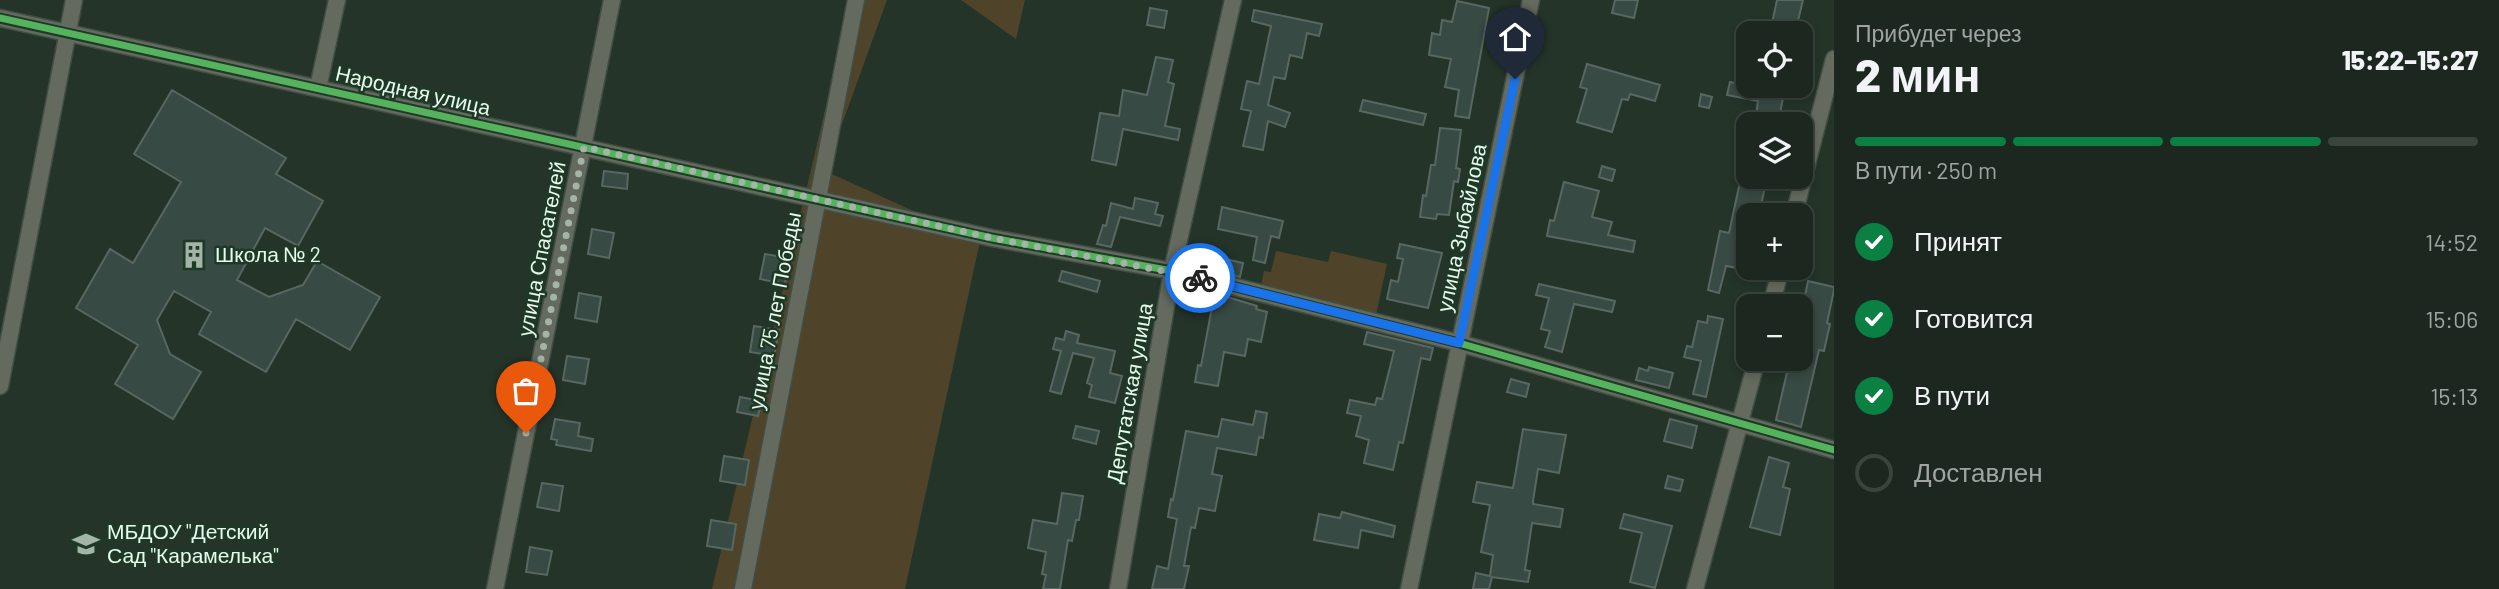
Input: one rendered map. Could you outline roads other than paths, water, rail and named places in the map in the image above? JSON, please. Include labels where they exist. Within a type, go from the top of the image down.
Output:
[{"type":"street","points":[[0,386],[74,0]]},
{"type":"street","points":[[318,88],[337,0]]},
{"type":"street","name":"улица Спасателей","points":[[495,589],[612,0]]},
{"type":"street","name":"улица 75 лет Победы","points":[[743,589],[856,0]]},
{"type":"street","name":"Депутатская улица","points":[[1118,589],[1172,271],[1233,0]]},
{"type":"street","name":"улица Зыбайлова","points":[[1409,589],[1531,0]]},
{"type":"street","name":"Народная улица","points":[[0,18],[992,238],[1172,271],[1459,343],[1834,450]]},
{"type":"street","points":[[1797,203],[1834,59]]},
{"type":"street","points":[[1695,589],[1754,371]]},
{"type":"place","name":"Школа № 2","points":[[194,255]]},
{"type":"place","name":"МБДОУ \"Детский Сад \"Карамелька\"","points":[[86,544]]}]
